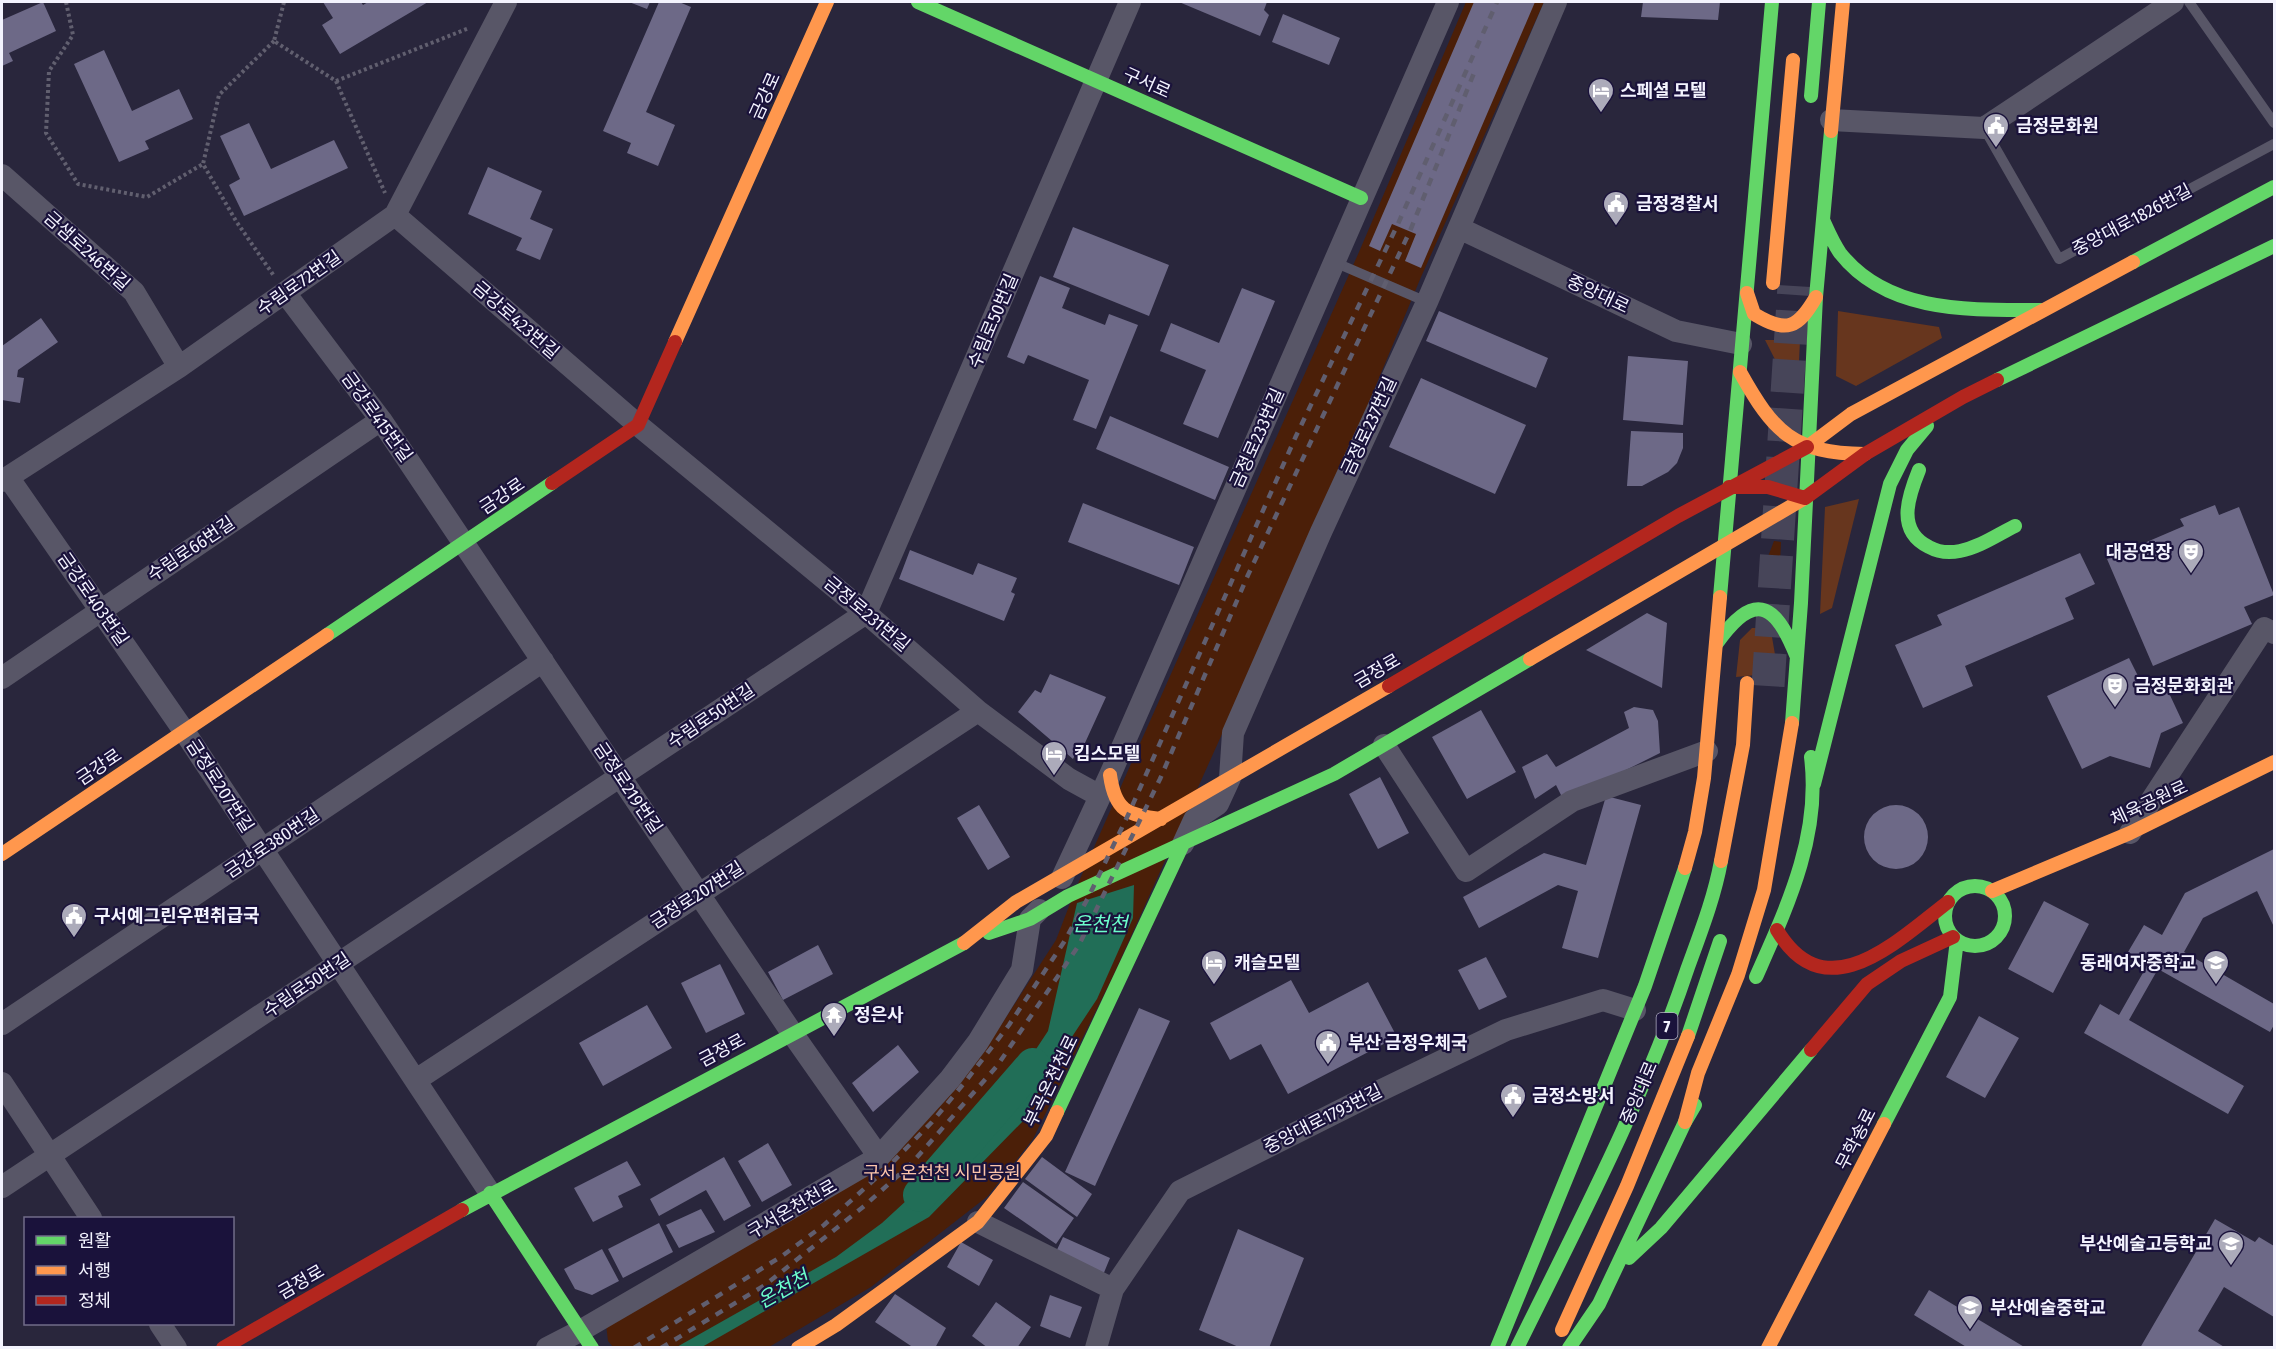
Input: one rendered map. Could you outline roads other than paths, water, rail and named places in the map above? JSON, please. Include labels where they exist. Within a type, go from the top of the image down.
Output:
[{"type":"main road","name":"금강로","points":[[2,854],[638,425],[827,2]]},
{"type":"main road","name":"구서로","points":[[918,2],[1361,198]]},
{"type":"main road","points":[[1497,1347],[1537,1245],[1623,1045],[1688,862],[1707,750],[1772,2]]},
{"type":"main road","points":[[1810,108],[1819,2]]},
{"type":"main road","points":[[1685,1122],[1698,1073],[1738,975],[1764,890],[1791,732],[1816,297],[1843,2]]},
{"type":"main road","points":[[1773,284],[1794,48]]},
{"type":"main road","name":"금정로","points":[[1072,878],[1161,819],[1230,778],[1729,487],[1808,447],[1851,414],[2274,187]]},
{"type":"main road","points":[[1823,219],[1830,238],[1848,264],[1874,283],[1905,299],[1947,308],[2046,310]]},
{"type":"main road","points":[[2159,302],[2274,234]]},
{"type":"main road","points":[[1749,994],[1777,930],[1803,856],[1810,826],[1815,784],[1894,473],[1907,450],[1938,415],[1963,397],[2274,246]]},
{"type":"main road","points":[[2159,302],[2264,266]]},
{"type":"main road","points":[[1747,293],[1754,314],[1770,324],[1793,325],[1804,318],[1816,297]]},
{"type":"main road","points":[[1740,372],[1753,397],[1775,427],[1790,439],[1808,447],[1846,454],[1865,454]]},
{"type":"main road","points":[[1932,440],[1949,413],[1963,397]]},
{"type":"main road","name":"금정로","points":[[971,939],[1016,902],[1072,878],[1179,846],[1334,774],[1805,498],[1865,454],[1963,397]]},
{"type":"main road","points":[[1924,459],[1910,492],[1907,507],[1909,527],[1920,541],[1943,551],[1957,552],[2015,526]]},
{"type":"main road","points":[[1729,487],[1760,485],[1794,492],[1805,498]]},
{"type":"main road","points":[[1717,643],[1732,621],[1753,608],[1775,615],[1785,627],[1797,658],[1815,784]]},
{"type":"main road","name":"중앙대로","points":[[1517,1347],[1617,1146],[1672,1015],[1716,886],[1743,746],[1747,683]]},
{"type":"main road","name":"체육공원로","points":[[1992,891],[2130,833],[2274,762]]},
{"type":"main road","points":[[1110,775],[1112,795],[1123,810],[1139,816],[1161,819]]},
{"type":"main road","name":"부곡온천천로","points":[[798,1347],[836,1325],[978,1222],[1046,1136],[1179,846]]},
{"type":"main road","name":"체육공원로","points":[[2005,911],[2036,872]]},
{"type":"main road","points":[[1777,930],[1792,951],[1804,962],[1824,969],[1844,968],[1868,960],[1948,902],[1955,893],[1968,886],[1983,887],[1992,891],[2001,900],[2006,920],[2003,930],[1995,940],[1986,945],[1972,947],[1955,938],[1945,920],[1948,902]]},
{"type":"main road","name":"금정로","points":[[223,1347],[490,1193],[971,939],[1030,919]]},
{"type":"main road","name":"중앙대로","points":[[1558,1338],[1692,1028],[1724,930]]},
{"type":"main road","points":[[1615,1271],[1661,1228],[1867,984],[1901,961],[1955,938]]},
{"type":"main road","name":"무학송로","points":[[1768,1347],[1950,997],[1955,938]]},
{"type":"main road","points":[[1950,997],[1986,945]]},
{"type":"main road","points":[[1569,1347],[1599,1304],[1685,1122],[1712,1077]]},
{"type":"main road","points":[[490,1193],[586,1339]]},
{"type":"main road","points":[[1596,1336],[1599,1304]]},
{"type":"street","name":"수림로50번길","points":[[2,1188],[866,613],[1130,2]]},
{"type":"street","name":"금정로233번길","points":[[1030,919],[1056,889],[1072,878],[1100,796],[1340,265],[1361,198],[1448,2]]},
{"type":"street","name":"금정로237번길","points":[[1179,846],[1194,820],[1218,804],[1230,778],[1233,733],[1321,532],[1427,302],[1556,2]]},
{"type":"street","points":[[1831,120],[1984,128],[2173,2]]},
{"type":"street","name":"수림로72번길","points":[[4,475],[179,367],[286,294],[395,215],[503,9]]},
{"type":"street","name":"금샘로246번길","points":[[2,175],[134,292],[179,367]]},
{"type":"street","name":"금강로423번길","points":[[395,215],[638,425]]},
{"type":"street","name":"중앙대로","points":[[1459,228],[1676,331],[1741,344]]},
{"type":"street","name":"금강로415번길","points":[[286,294],[381,420],[464,543]]},
{"type":"street","name":"수림로66번길","points":[[2,678],[381,420]]},
{"type":"street","name":"금정로231번길","points":[[638,425],[866,613],[978,711],[1069,779],[1100,796]]},
{"type":"street","name":"금강로403번길","points":[[4,475],[101,610],[184,732]]},
{"type":"street","name":"금정로219번길","points":[[464,543],[792,1033],[879,1158]]},
{"type":"street","points":[[2130,833],[2264,628],[2274,633]]},
{"type":"street","name":"금강로380번길","points":[[2,1024],[543,661]]},
{"type":"street","name":"금정로207번길","points":[[417,1080],[978,711]]},
{"type":"street","name":"금정로207번길","points":[[184,732],[490,1193]]},
{"type":"street","points":[[1384,745],[1466,871],[1572,801],[1707,750]]},
{"type":"street","name":"구서온천천로","points":[[547,1347],[586,1339],[879,1158],[950,1079],[978,1042],[1022,970],[1030,919]]},
{"type":"street","name":"중앙대로1793번길","points":[[1096,1347],[1113,1289],[1180,1191],[1506,1030],[1603,1000],[1635,1011]]},
{"type":"street","points":[[2,1083],[90,1217]]},
{"type":"street","points":[[978,1222],[1113,1289]]},
{"type":"street","points":[[161,1325],[176,1347]]},
{"type":"lane","points":[[2189,2],[2274,123]]},
{"type":"lane","name":"중앙대로1826번길","points":[[1984,128],[2059,259],[2274,144]]},
{"type":"lane","points":[[1340,265],[1427,302]]},
{"type":"water","name":"온천천","points":[[1134,885],[1133,918],[1097,999],[1048,1073],[1023,1121],[929,1217],[702,1347],[675,1348],[836,1257],[882,1223],[982,1131],[1048,1031],[1077,903]]},
{"type":"waterway","name":"온천천","points":[[920,1195],[1033,1065]]},
{"type":"tunnel","points":[[1768,686],[1794,286]]},
{"type":"railway","points":[[634,1348],[782,1256],[824,1225],[886,1169],[932,1122],[965,1082],[1009,1025],[1064,942],[1129,813],[1296,436],[1397,226],[1497,2]]},
{"type":"railway","points":[[661,1348],[765,1285],[863,1207],[911,1164],[997,1066],[1079,945],[1160,779],[1248,575],[1410,231],[1474,73]]},
{"type":"place","name":"스페셜 모텔","points":[[1601,114]]},
{"type":"place","name":"금정문화원","points":[[1996,149]]},
{"type":"place","name":"금정경찰서","points":[[1616,227]]},
{"type":"place","name":"대공연장","points":[[2191,575]]},
{"type":"place","name":"금정문화회관","points":[[2115,709]]},
{"type":"place","name":"킴스모텔","points":[[1054,777]]},
{"type":"place","name":"구서예그린우편취급국","points":[[74,939]]},
{"type":"place","name":"캐슬모텔","points":[[1214,986]]},
{"type":"place","name":"동래여자중학교","points":[[2216,986]]},
{"type":"place","name":"정은사","points":[[834,1038]]},
{"type":"place","name":"부산 금정우체국","points":[[1328,1066]]},
{"type":"place","name":"금정소방서","points":[[1513,1119]]},
{"type":"place","name":"부산예술고등학교","points":[[2231,1267]]},
{"type":"place","name":"부산예술중학교","points":[[1970,1331]]},
{"type":"park label","name":"구서 온천천 시민공원","points":[[942,1173]]}]
